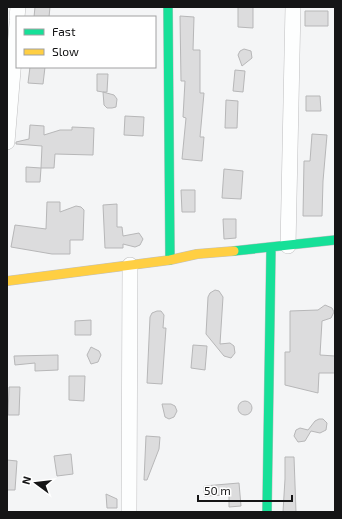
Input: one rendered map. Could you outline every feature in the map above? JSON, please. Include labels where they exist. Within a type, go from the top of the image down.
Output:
[{"type":"street","points":[[168,7],[170,260]]},
{"type":"street","points":[[288,246],[293,7]]},
{"type":"street","points":[[7,142],[16,35]]},
{"type":"street","points":[[7,281],[170,260],[197,254],[272,248],[335,240]]},
{"type":"street","points":[[267,512],[272,248]]},
{"type":"street","points":[[129,512],[130,265]]},
{"type":"building","points":[[35,7],[50,7],[49,16],[34,16]]},
{"type":"building","points":[[238,7],[253,7],[253,28],[238,27]]},
{"type":"building","points":[[305,11],[328,11],[328,26],[305,26]]},
{"type":"building","points":[[180,16],[194,17],[193,50],[200,50],[200,93],[204,93],[200,137],[204,137],[202,161],[182,159],[186,118],[183,117],[185,81],[181,81]]},
{"type":"building","points":[[244,49],[251,51],[252,58],[242,66],[238,55],[240,51]]},
{"type":"building","points":[[30,68],[45,68],[43,84],[28,83]]},
{"type":"building","points":[[235,70],[245,71],[243,92],[233,91]]},
{"type":"building","points":[[97,74],[108,74],[107,92],[97,91]]},
{"type":"building","points":[[103,92],[114,95],[117,99],[116,107],[107,108],[104,105]]},
{"type":"building","points":[[306,96],[320,96],[321,111],[306,111]]},
{"type":"building","points":[[226,100],[238,101],[237,128],[225,128]]},
{"type":"building","points":[[125,116],[144,117],[143,136],[124,135]]},
{"type":"building","points":[[30,125],[44,126],[44,135],[60,130],[72,130],[72,127],[94,128],[93,155],[55,154],[54,168],[41,168],[42,146],[16,144],[16,142],[29,139]]},
{"type":"building","points":[[312,134],[327,135],[322,216],[303,216],[304,161],[310,161]]},
{"type":"building","points":[[26,167],[41,168],[40,182],[26,182]]},
{"type":"building","points":[[224,169],[243,171],[241,199],[222,198]]},
{"type":"building","points":[[181,190],[195,190],[195,212],[182,212]]},
{"type":"building","points":[[47,202],[60,202],[60,212],[76,206],[81,207],[84,210],[83,240],[70,240],[70,254],[52,254],[11,247],[15,225],[46,229]]},
{"type":"building","points":[[117,204],[117,227],[122,227],[123,236],[139,233],[143,239],[140,245],[135,247],[123,244],[123,248],[105,248],[103,205]]},
{"type":"building","points":[[223,219],[236,219],[236,238],[224,239]]},
{"type":"building","points":[[215,290],[219,291],[223,297],[220,344],[230,343],[234,346],[235,353],[231,358],[224,356],[206,334],[208,297],[210,293]]},
{"type":"building","points":[[325,305],[332,308],[334,312],[331,318],[322,321],[320,355],[335,356],[335,373],[319,373],[318,393],[285,385],[285,352],[290,352],[290,311],[318,310]]},
{"type":"building","points":[[161,311],[164,315],[163,328],[166,328],[162,384],[147,383],[150,317],[152,313]]},
{"type":"building","points":[[91,320],[91,335],[75,335],[75,321]]},
{"type":"building","points":[[193,345],[207,346],[205,370],[191,368]]},
{"type":"building","points":[[91,347],[99,351],[101,355],[98,362],[91,364],[87,355]]},
{"type":"building","points":[[58,355],[58,370],[35,371],[35,363],[15,365],[14,356]]},
{"type":"building","points":[[69,376],[85,376],[84,401],[69,400]]},
{"type":"building","points":[[9,387],[20,387],[19,415],[8,415]]},
{"type":"building","points":[[242,401],[248,401],[252,405],[252,411],[248,415],[242,415],[238,411],[238,405]]},
{"type":"building","points":[[162,404],[171,404],[175,406],[177,411],[174,417],[169,419],[165,417]]},
{"type":"building","points":[[323,419],[327,423],[326,430],[320,433],[311,431],[305,441],[298,442],[294,436],[296,430],[300,428],[308,430],[315,421]]},
{"type":"building","points":[[146,436],[160,437],[159,449],[147,480],[144,480]]},
{"type":"building","points":[[71,454],[73,474],[57,476],[54,456]]},
{"type":"building","points":[[285,457],[294,457],[296,512],[283,512]]},
{"type":"building","points":[[7,460],[17,461],[15,490],[7,490]]},
{"type":"building","points":[[239,483],[241,506],[229,507],[229,495],[204,496],[204,486]]},
{"type":"building","points":[[106,494],[117,499],[117,508],[107,508]]},
{"type":"traffic: fast","points":[[168,7],[170,260]]},
{"type":"traffic: fast","points":[[234,251],[335,240]]},
{"type":"traffic: fast","points":[[267,512],[271,248]]},
{"type":"traffic: slow","points":[[7,281],[170,260],[197,254],[234,251]]}]
